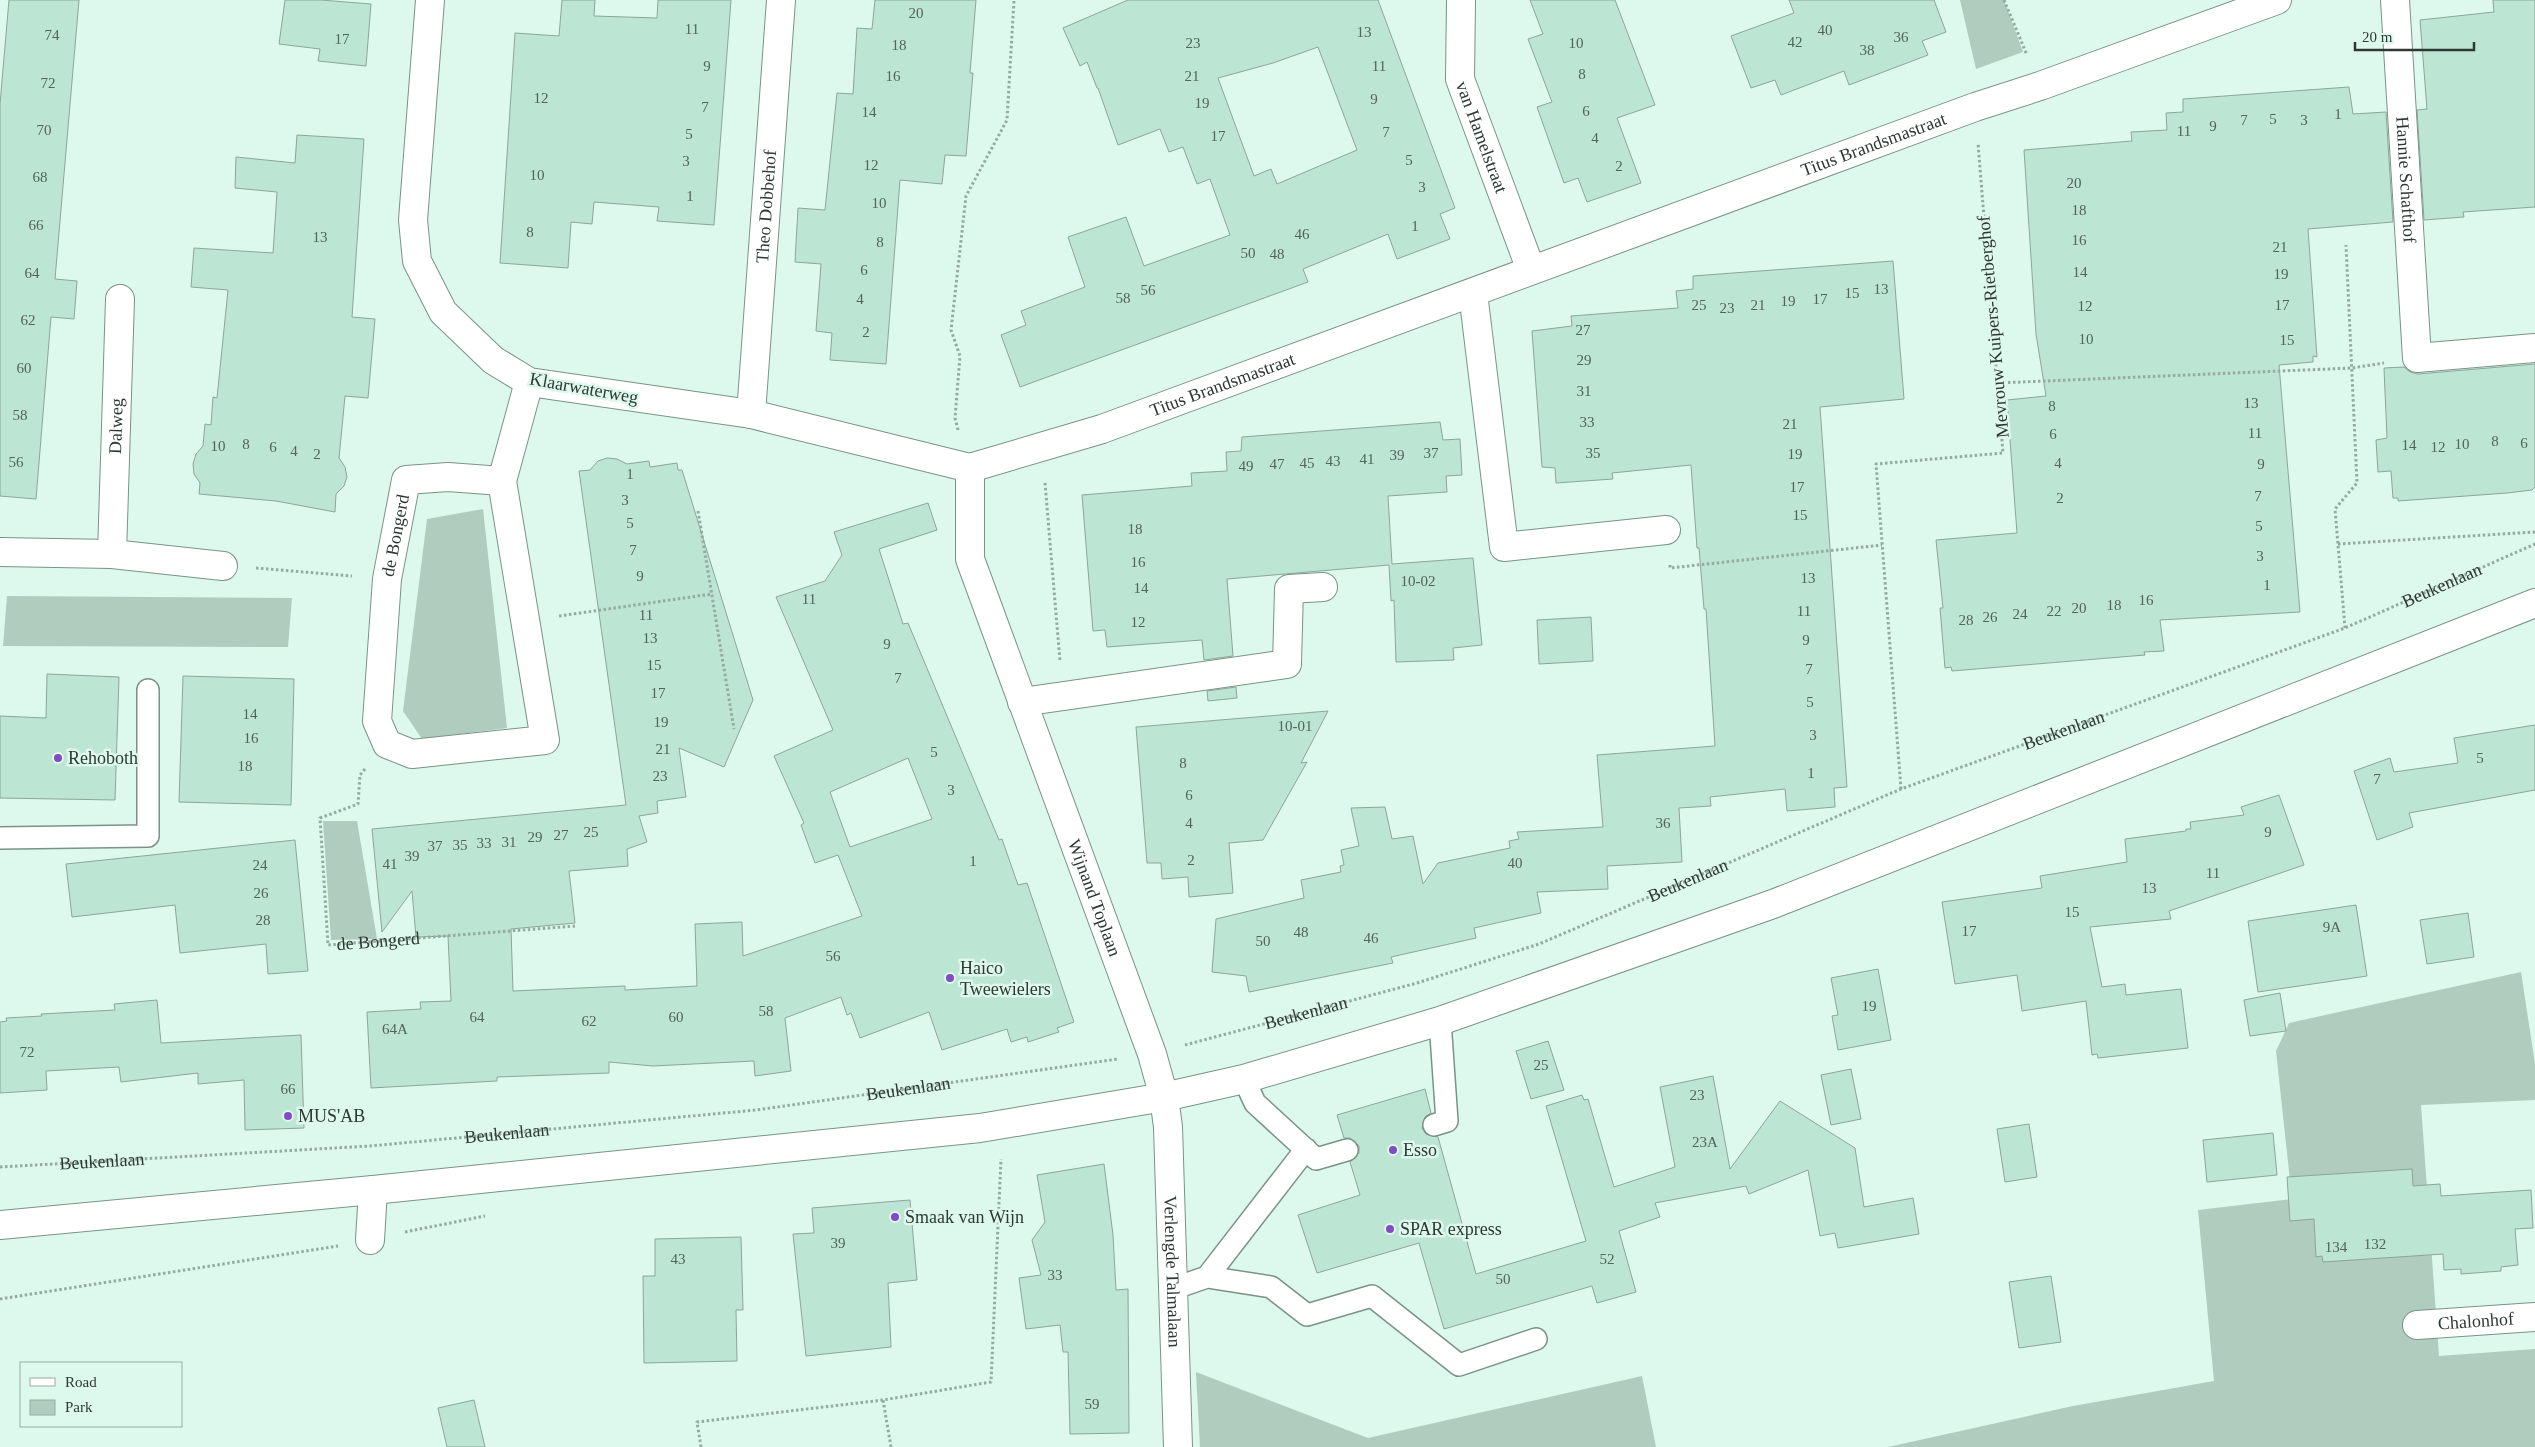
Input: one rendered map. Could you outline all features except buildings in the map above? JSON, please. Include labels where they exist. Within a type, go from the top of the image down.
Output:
[{"type":"street","name":"Klaarwaterweg","points":[[430,0],[413,220],[417,261],[443,312],[493,360],[529,382],[751,414],[970,468]]},
{"type":"street","name":"Theo Dobbehof","points":[[751,414],[781,0]]},
{"type":"street","name":"van Hamelstraat","points":[[1461,0],[1460,79],[1531,270]]},
{"type":"street","name":"Titus Brandsmastraat","points":[[970,468],[1102,429],[1975,107],[2040,86],[2277,0]]},
{"type":"street","name":"Hannie Schafthof","points":[[2395,0],[2417,358]]},
{"type":"street","points":[[1473,293],[1504,547],[1666,530]]},
{"type":"street","name":"Dalweg","points":[[112,554],[120,299]]},
{"type":"street","points":[[2417,358],[2535,348]]},
{"type":"street","points":[[387,744],[412,754],[545,740],[502,481],[529,382]]},
{"type":"street","name":"Wijnand Toplaan","points":[[970,468],[970,559],[1152,1054],[1164,1097]]},
{"type":"street","name":"de Bongerd","points":[[387,744],[377,721],[387,578],[406,480],[448,477],[502,481]]},
{"type":"street","points":[[0,552],[112,554],[223,566]]},
{"type":"street","points":[[1022,702],[1287,664],[1289,589],[1323,587]]},
{"type":"street","points":[[0,1225],[373,1190],[980,1128],[1164,1097],[1244,1079],[1440,1021],[1773,904],[2535,603]]},
{"type":"street","name":"Verlengde Talmalaan","points":[[1164,1097],[1168,1127],[1175,1288],[1178,1447]]},
{"type":"street","points":[[370,1240],[373,1190]]},
{"type":"street","name":"Chalonhof","points":[[2417,1325],[2535,1317]]},
{"type":"lane","points":[[0,838],[148,836],[148,690]]},
{"type":"lane","points":[[1434,1125],[1447,1121],[1440,1021]]},
{"type":"lane","points":[[1244,1079],[1255,1103],[1316,1159],[1347,1150]]},
{"type":"lane","points":[[1207,1277],[1306,1150]]},
{"type":"lane","points":[[1175,1288],[1207,1277],[1271,1287],[1307,1315],[1372,1296],[1459,1365],[1536,1339]]},
{"type":"path","points":[[970,468],[955,418],[960,356],[951,330],[966,196],[1007,120],[1014,0]]},
{"type":"path","points":[[2004,0],[2040,86]]},
{"type":"path","name":"Mevrouw Kuipers-Rietberghof","points":[[1901,790],[1876,464],[2003,453],[1975,107]]},
{"type":"path","points":[[2345,628],[2335,509],[2357,483],[2346,245]]},
{"type":"path","points":[[1998,383],[2352,368],[2417,358]]},
{"type":"path","points":[[1042,447],[1063,696]]},
{"type":"path","points":[[698,511],[734,729]]},
{"type":"path","points":[[1666,530],[1670,568],[1882,545]]},
{"type":"path","name":"Beukenlaan","points":[[2338,544],[2535,532]]},
{"type":"path","name":"Beukenlaan","points":[[0,1167],[370,1146],[746,1111],[1152,1054],[1417,983],[1539,944],[1901,790],[2345,628],[2535,544]]},
{"type":"path","points":[[223,566],[387,578]]},
{"type":"path","points":[[526,621],[712,594]]},
{"type":"path","name":"de Bongerd","points":[[387,744],[360,775],[358,804],[320,818],[328,945],[575,926]]},
{"type":"path","points":[[701,1447],[697,1422],[882,1400],[992,1382],[1001,1153]]},
{"type":"path","points":[[0,1299],[268,1258],[370,1240]]},
{"type":"path","points":[[882,1400],[891,1447]]},
{"type":"green space","points":[[1960,0],[2004,0],[2023,52],[1976,69]]},
{"type":"green space","points":[[483,509],[507,728],[422,739],[403,711],[427,519]]},
{"type":"green space","points":[[7,596],[292,598],[288,647],[3,646]]},
{"type":"green space","points":[[323,821],[357,821],[377,939],[331,940]]},
{"type":"green space","points":[[2521,972],[2535,1064],[2535,1100],[2421,1105],[2439,1356],[2535,1349],[2535,1447],[1888,1447],[2073,1406],[2214,1381],[2198,1210],[2292,1199],[2276,1051],[2289,1023]]},
{"type":"green space","points":[[1196,1372],[1368,1438],[1642,1376],[1656,1447],[1200,1447]]},
{"type":"place","name":"Rehoboth","points":[[58,758]]},
{"type":"place","name":"Haico Tweewielers","points":[[950,978]]},
{"type":"place","name":"MUS'AB","points":[[288,1116]]},
{"type":"place","name":"Esso","points":[[1393,1150]]},
{"type":"place","name":"Smaak van Wijn","points":[[895,1217]]},
{"type":"place","name":"SPAR express","points":[[1390,1229]]}]
